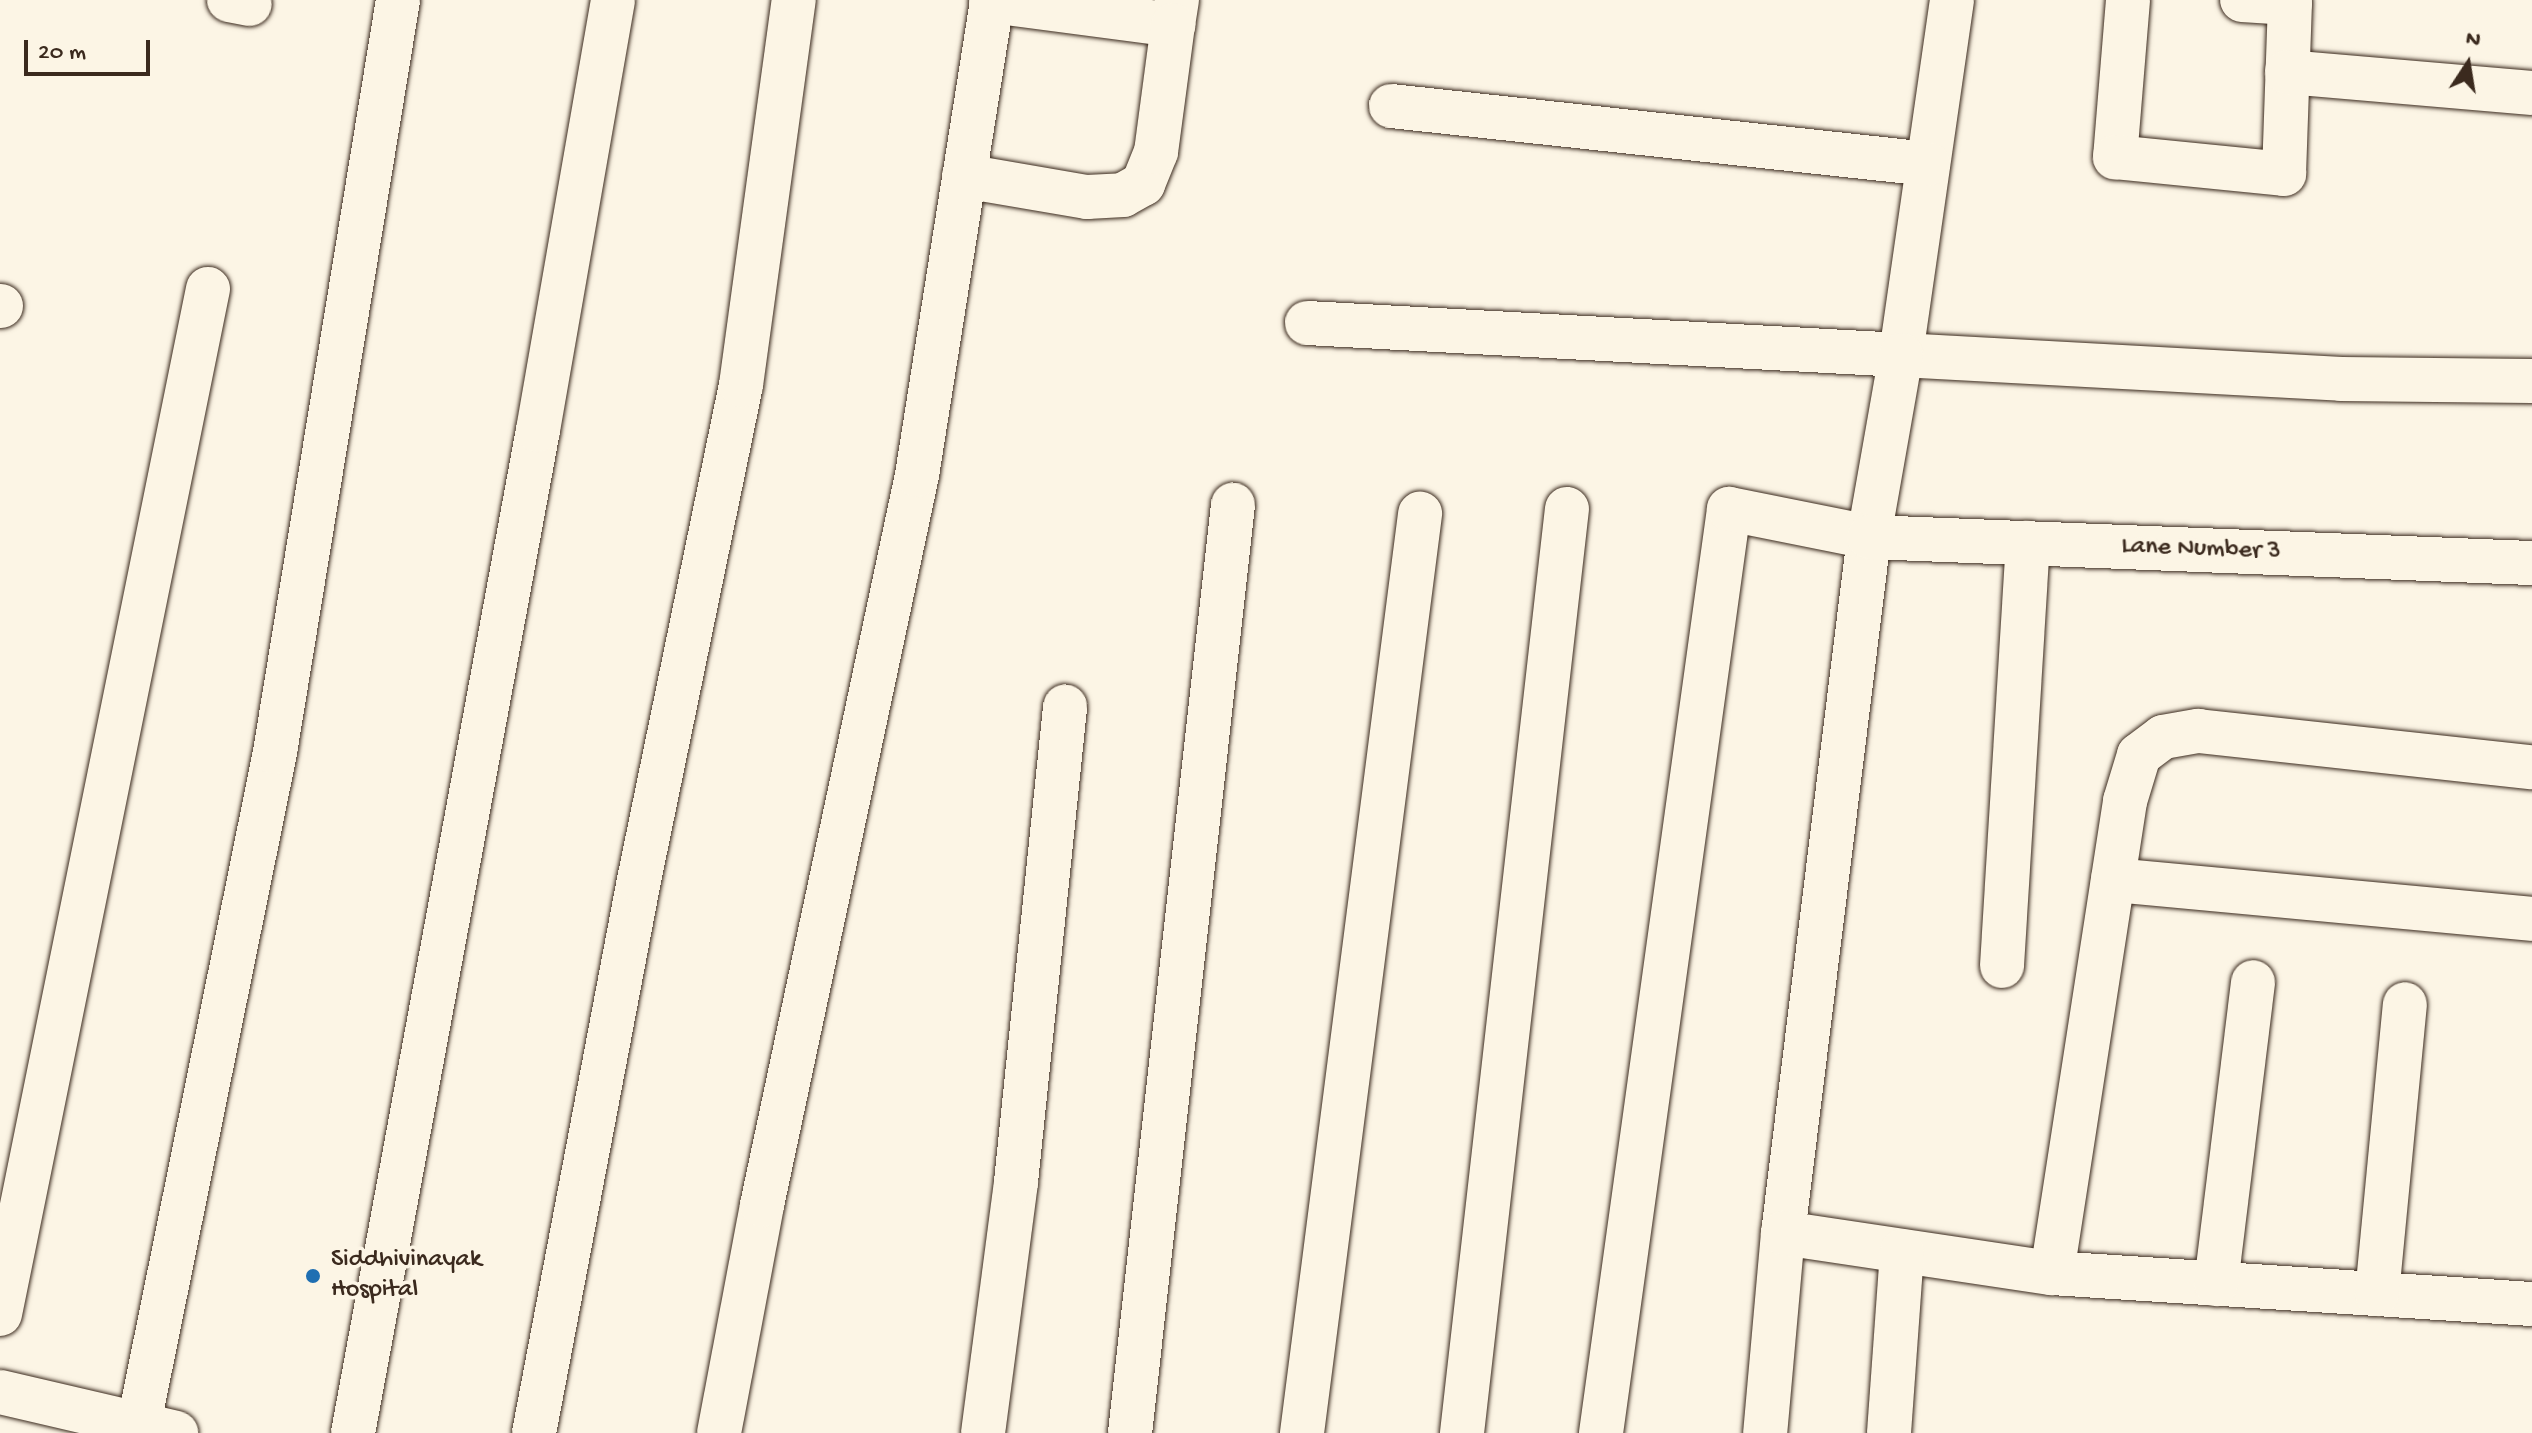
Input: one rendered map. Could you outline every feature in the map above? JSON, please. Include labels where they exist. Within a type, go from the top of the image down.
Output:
[{"type":"street","points":[[0,1392],[150,1430],[275,752],[398,0]]},
{"type":"street","points":[[353,1433],[495,665],[613,0]]},
{"type":"street","points":[[534,1433],[642,864],[741,385],[794,0]]},
{"type":"street","points":[[719,1433],[765,1190],[917,475],[964,176],[992,0],[1175,12],[1156,152],[1143,184],[1123,195],[1087,197],[964,176]]},
{"type":"street","points":[[1765,1433],[1783,1233],[1845,753],[1869,537],[1901,355],[1952,0]]},
{"type":"street","points":[[2128,0],[2115,157],[2284,174],[2290,3],[2242,0]]},
{"type":"street","points":[[2287,72],[2532,93]]},
{"type":"street","points":[[1391,106],[1928,164]]},
{"type":"street","points":[[0,1314],[208,289]]},
{"type":"street","points":[[1307,323],[2341,379],[2532,381]]},
{"type":"street","points":[[1130,1433],[1233,505]]},
{"type":"street","points":[[1462,1433],[1567,509]]},
{"type":"street","name":"Lane Number 3","points":[[1601,1433],[1729,509],[1869,537],[2532,563]]},
{"type":"street","points":[[1302,1433],[1420,514]]},
{"type":"street","points":[[2002,966],[2028,543]]},
{"type":"street","points":[[983,1433],[1016,1182],[1065,707]]},
{"type":"street","points":[[2052,1273],[2125,801],[2139,755],[2163,737],[2198,731],[2532,767]]},
{"type":"street","points":[[2113,880],[2532,919]]},
{"type":"street","points":[[2216,1284],[2253,982]]},
{"type":"street","points":[[2377,1294],[2405,1004]]},
{"type":"street","points":[[1783,1233],[2052,1273],[2532,1304]]},
{"type":"street","points":[[1889,1433],[1902,1251]]},
{"type":"place","name":"Siddhivinayak Hospital","points":[[313,1276]]}]
